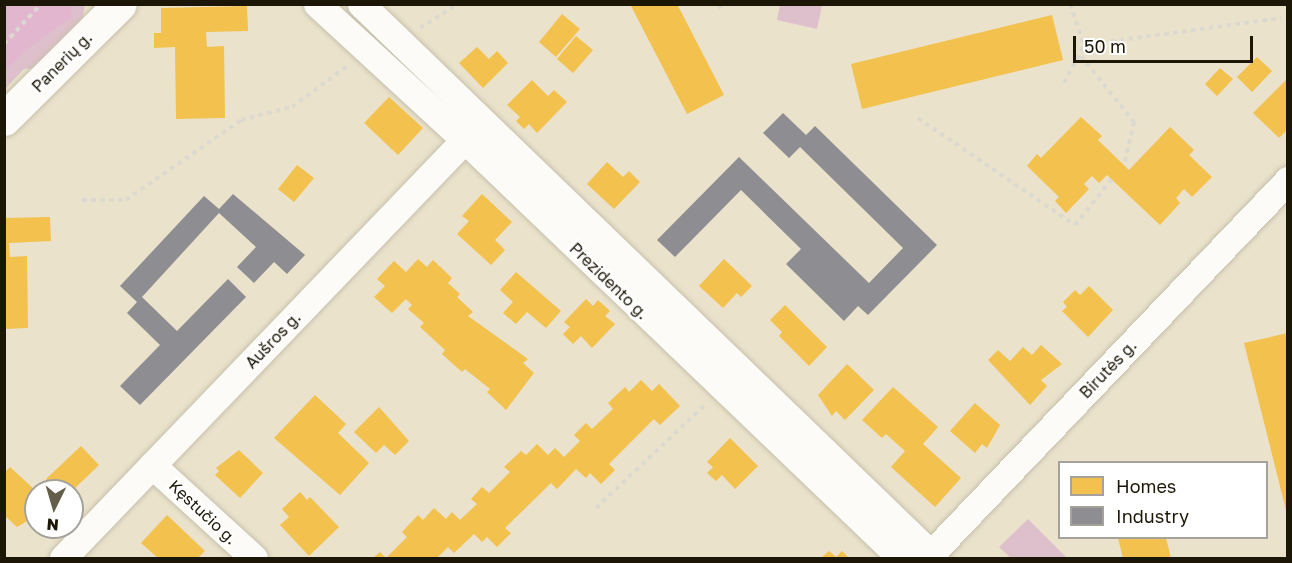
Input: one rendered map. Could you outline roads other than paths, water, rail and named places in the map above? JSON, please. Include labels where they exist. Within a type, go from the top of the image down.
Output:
[{"type":"street","name":"Panerių g.","points":[[4,119],[120,4]]},
{"type":"street","name":"Prezidento g.","points":[[317,4],[372,58],[465,141],[721,390],[901,558]]},
{"type":"street","name":"Prezidento g.","points":[[361,4],[931,557]]},
{"type":"street","name":"Aušros g.","points":[[63,558],[483,120]]},
{"type":"street","name":"Birutės g.","points":[[931,557],[1287,180]]},
{"type":"street","name":"Kęstučio g.","points":[[152,465],[254,558]]}]
